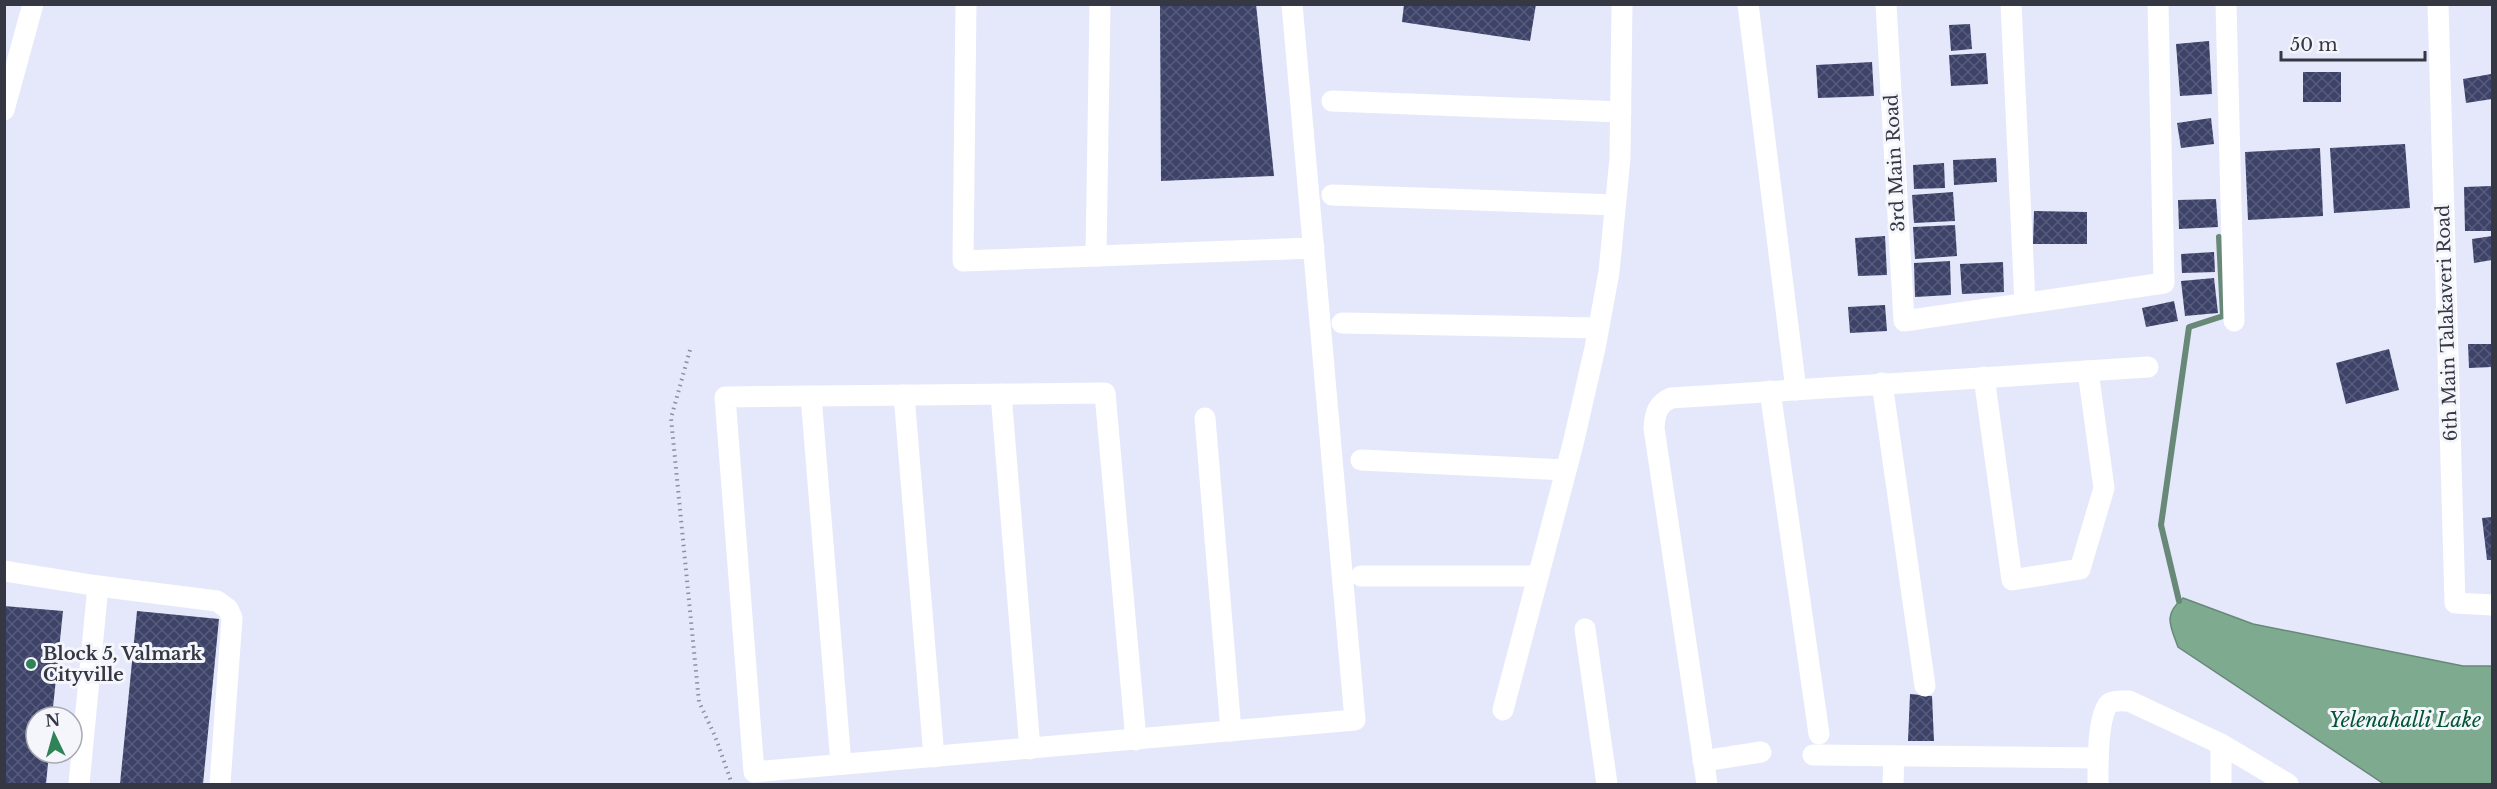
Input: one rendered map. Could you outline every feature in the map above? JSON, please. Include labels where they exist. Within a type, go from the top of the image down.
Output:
[{"type":"street","points":[[4,110],[33,4]]},
{"type":"street","points":[[966,4],[963,261],[1314,248]]},
{"type":"street","points":[[1096,255],[1101,4]]},
{"type":"street","points":[[1136,740],[1105,393],[725,397],[754,772],[1136,740],[1355,720],[1292,4]]},
{"type":"street","points":[[1503,710],[1566,470],[1609,272],[1620,158],[1622,4]]},
{"type":"street","points":[[1748,4],[1796,390]]},
{"type":"street","name":"3rd Main Road","points":[[1886,4],[1904,321],[2025,303]]},
{"type":"street","points":[[2012,4],[2025,303],[2164,283],[2158,4]]},
{"type":"street","points":[[2226,4],[2234,321]]},
{"type":"street","name":"6th Main Talakaveri Road","points":[[2438,4],[2455,603],[2493,605]]},
{"type":"street","points":[[1332,100],[1620,112]]},
{"type":"street","points":[[1332,195],[1615,205]]},
{"type":"street","points":[[1342,323],[1598,328]]},
{"type":"street","points":[[1707,784],[1654,428],[1655,412],[1663,401],[1671,398],[1882,383],[2148,367]]},
{"type":"street","points":[[1984,377],[2012,580],[2080,569],[2104,488],[2088,371]]},
{"type":"street","points":[[1882,383],[1925,686]]},
{"type":"street","points":[[1770,391],[1819,734]]},
{"type":"street","points":[[1001,394],[1029,748]]},
{"type":"street","points":[[904,395],[934,756]]},
{"type":"street","points":[[811,396],[841,764]]},
{"type":"street","points":[[1205,418],[1231,731]]},
{"type":"street","points":[[1361,459],[1566,470]]},
{"type":"street","points":[[4,571],[217,601],[228,609],[232,618],[220,784]]},
{"type":"street","points":[[1361,576],[1538,576]]},
{"type":"street","points":[[79,784],[98,586]]},
{"type":"street","points":[[1585,629],[1607,784]]},
{"type":"street","points":[[2098,784],[2098,758],[2104,711],[2112,702],[2119,700],[2129,701],[2221,744],[2288,784]]},
{"type":"street","points":[[2221,744],[2221,784]]},
{"type":"street","points":[[1703,761],[1761,752]]},
{"type":"street","points":[[1813,755],[2098,758]]},
{"type":"street","points":[[1893,784],[1894,756]]},
{"type":"path","points":[[690,350],[671,418],[699,702],[715,736],[732,784]]},
{"type":"water","name":"Yelenahalli Lake","points":[[2183,598],[2253,624],[2463,666],[2492,666],[2492,784],[2384,784],[2178,647],[2170,621],[2173,610]]},
{"type":"building","points":[[1160,4],[1256,4],[1274,176],[1161,181]]},
{"type":"building","points":[[1404,4],[1536,4],[1530,41],[1402,22]]},
{"type":"building","points":[[1970,24],[1972,49],[1951,51],[1949,25]]},
{"type":"building","points":[[2209,41],[2212,94],[2180,96],[2176,44]]},
{"type":"building","points":[[1986,53],[1988,84],[1951,86],[1949,55]]},
{"type":"building","points":[[1872,62],[1874,96],[1818,98],[1816,65]]},
{"type":"building","points":[[2303,72],[2341,72],[2341,102],[2303,102]]},
{"type":"building","points":[[2491,74],[2492,99],[2466,103],[2463,79]]},
{"type":"building","points":[[2211,118],[2214,144],[2181,148],[2177,123]]},
{"type":"building","points":[[2405,144],[2410,208],[2334,213],[2330,148]]},
{"type":"building","points":[[2320,148],[2323,216],[2248,220],[2245,152]]},
{"type":"building","points":[[1996,158],[1997,182],[1954,185],[1953,160]]},
{"type":"building","points":[[1944,163],[1945,188],[1914,189],[1913,165]]},
{"type":"building","points":[[2492,186],[2492,231],[2465,231],[2464,187]]},
{"type":"building","points":[[1953,192],[1955,221],[1914,223],[1912,195]]},
{"type":"building","points":[[2216,199],[2218,227],[2179,229],[2178,200]]},
{"type":"building","points":[[2034,211],[2087,212],[2087,244],[2033,244]]},
{"type":"building","points":[[1955,225],[1957,256],[1915,259],[1913,227]]},
{"type":"building","points":[[1885,236],[1887,275],[1858,276],[1855,238]]},
{"type":"building","points":[[2492,236],[2492,260],[2474,263],[2472,239]]},
{"type":"building","points":[[2214,252],[2215,272],[2182,273],[2181,254]]},
{"type":"building","points":[[1950,261],[1951,295],[1915,297],[1914,263]]},
{"type":"building","points":[[2003,262],[2004,292],[1962,294],[1960,264]]},
{"type":"building","points":[[2214,278],[2218,313],[2185,316],[2181,281]]},
{"type":"building","points":[[2174,301],[2178,321],[2146,327],[2142,308]]},
{"type":"building","points":[[1885,305],[1887,331],[1850,333],[1848,307]]},
{"type":"building","points":[[2468,344],[2492,344],[2492,367],[2469,368]]},
{"type":"building","points":[[2389,349],[2399,390],[2346,404],[2336,363]]},
{"type":"building","points":[[2492,517],[2492,560],[2487,560],[2482,518]]},
{"type":"building","name":"Block 5, Valmark Cityville","points":[[4,606],[63,611],[53,705],[24,705],[24,765],[48,765],[46,784],[4,784]]},
{"type":"building","points":[[137,611],[219,619],[203,784],[120,784]]},
{"type":"building","points":[[1910,694],[1932,696],[1934,741],[1908,741]]},
{"type":"waterway","points":[[2179,601],[2161,525],[2189,327],[2223,316],[2219,237]]},
{"type":"place","name":"Block 5, Valmark Cityville","points":[[31,664]]}]
